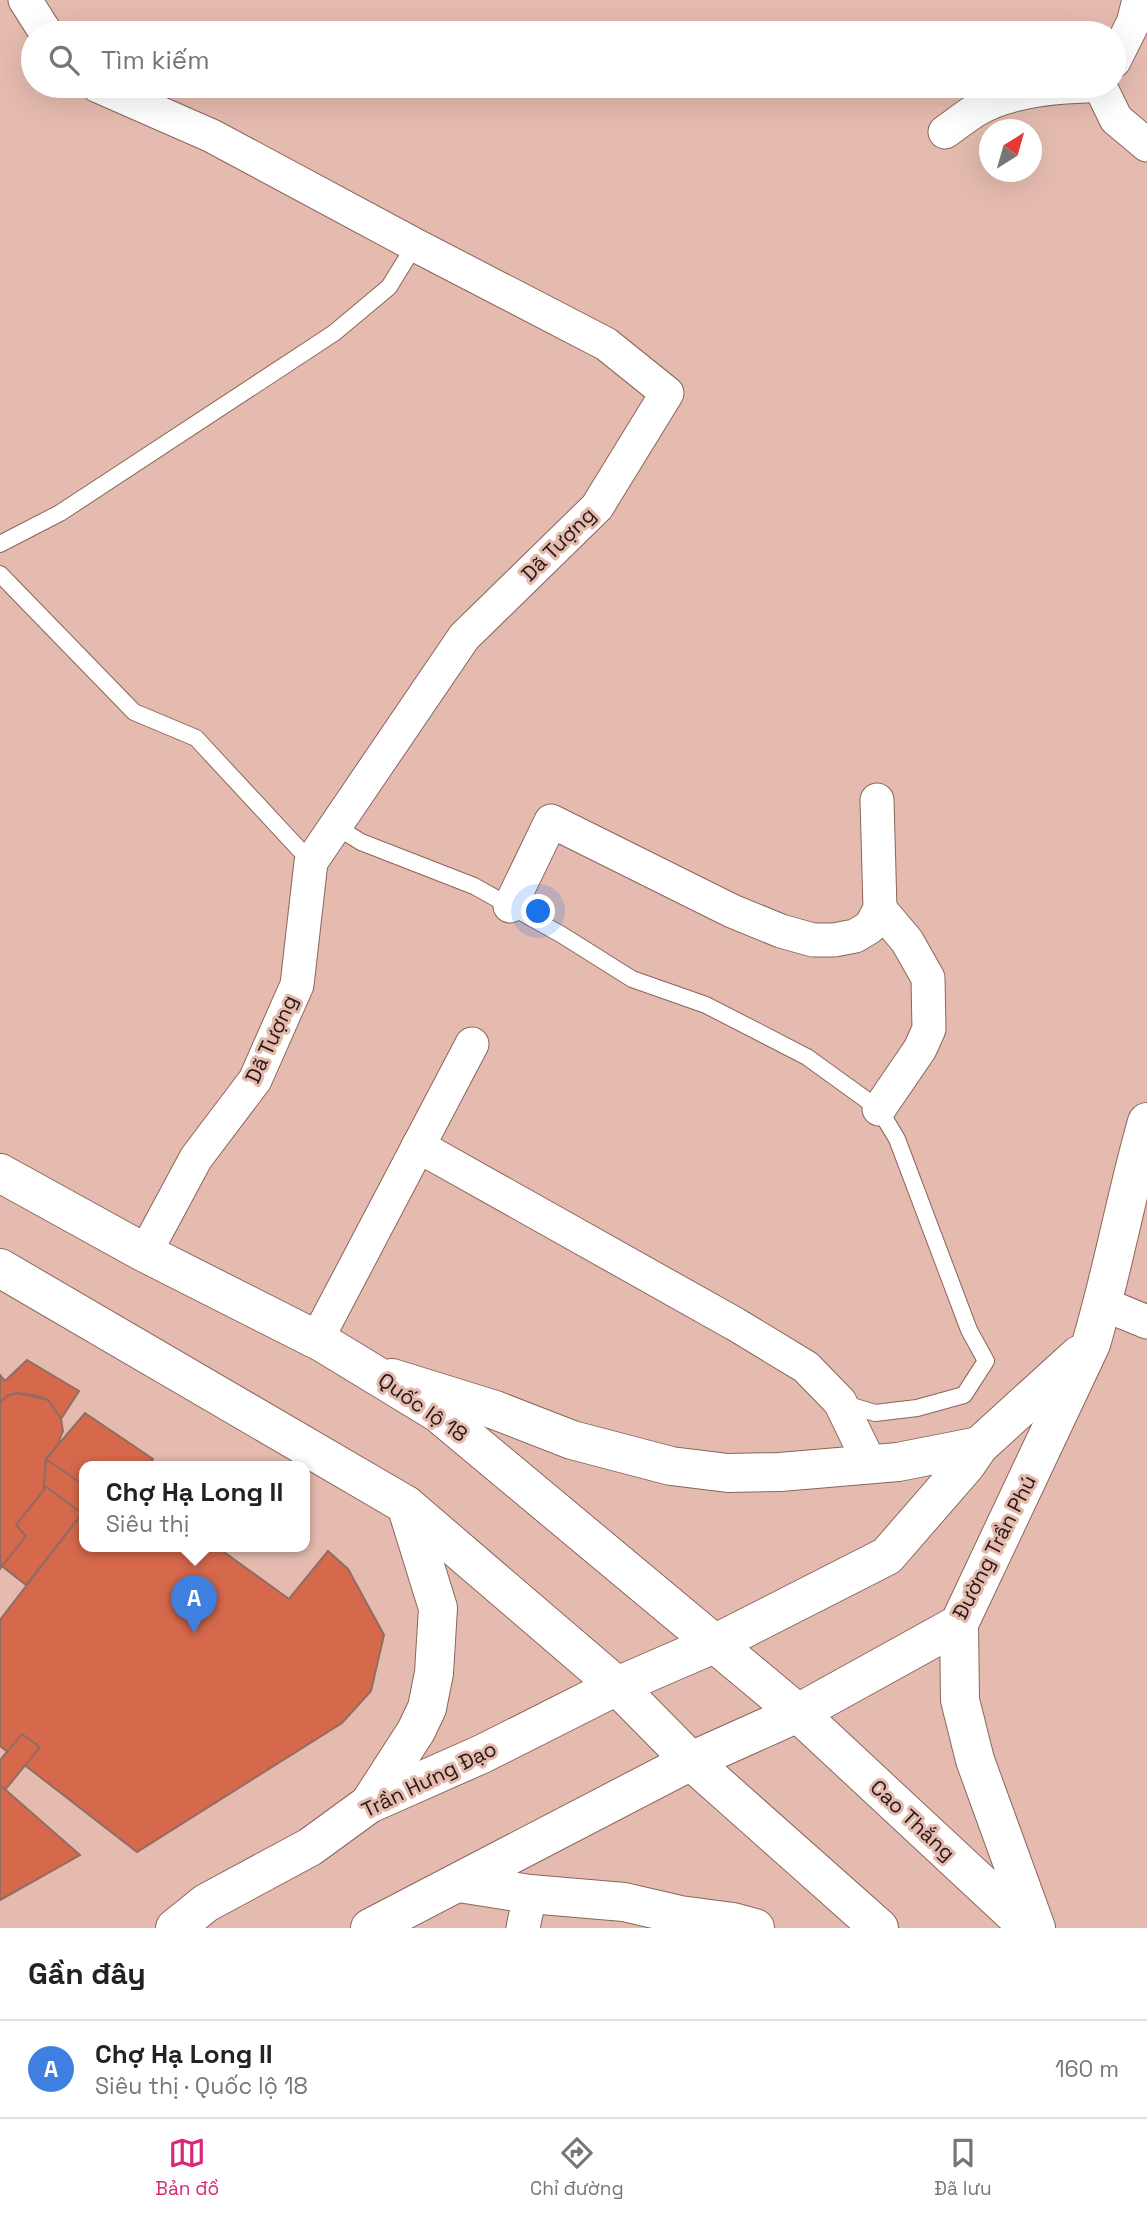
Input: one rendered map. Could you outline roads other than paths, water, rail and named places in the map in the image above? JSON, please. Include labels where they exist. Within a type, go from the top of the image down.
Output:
[{"type":"main road","name":"Đường Trần Phú","points":[[691,1761],[798,1713],[959,1624],[1091,1344],[1138,1189],[1147,1122]]},
{"type":"main road","name":"Quốc lộ 18","points":[[0,1172],[145,1253],[317,1339],[438,1413],[798,1713]]},
{"type":"main road","points":[[0,1268],[405,1504],[617,1685],[691,1761],[879,1928]]},
{"type":"main road","points":[[714,1644],[887,1556],[979,1447],[1091,1344]]},
{"type":"main road","points":[[372,1372],[495,1410],[572,1440],[671,1466],[728,1473],[767,1472],[898,1462],[979,1447]]},
{"type":"main road","points":[[369,1804],[416,1731],[427,1707],[434,1674],[438,1608],[405,1504]]},
{"type":"main road","points":[[959,1624],[960,1700],[963,1712],[979,1772],[1036,1928]]},
{"type":"main road","name":"Trần Hưng Đạo","points":[[176,1928],[206,1903],[310,1847],[369,1804],[482,1754],[617,1685],[714,1644]]},
{"type":"main road","name":"Cao Thắng","points":[[798,1713],[1029,1928]]},
{"type":"main road","points":[[370,1928],[691,1761]]},
{"type":"main road","points":[[459,1883],[526,1911],[624,1902],[742,1926]]},
{"type":"street","points":[[25,0],[38,21]]},
{"type":"street","points":[[1126,37],[1139,0]]},
{"type":"street","name":"Dã Tượng","points":[[125,98],[212,136],[606,344],[667,393],[597,507],[464,637],[311,862],[297,985],[255,1080],[196,1158],[145,1253]]},
{"type":"street","points":[[945,132],[978,108],[1008,98]]},
{"type":"street","points":[[1106,98],[1116,119],[1147,145]]},
{"type":"street","points":[[510,906],[551,821],[732,911],[781,931],[813,940],[855,936],[870,927],[880,909],[877,800]]},
{"type":"street","points":[[879,1109],[920,1049],[929,1028],[928,978],[907,941],[880,909]]},
{"type":"street","points":[[317,1339],[472,1044]]},
{"type":"street","points":[[418,1146],[806,1367],[840,1402],[870,1464]]},
{"type":"street","points":[[1103,1304],[1147,1322]]},
{"type":"lane","points":[[0,544],[60,513],[334,333],[389,286],[415,245]]},
{"type":"lane","points":[[0,574],[134,712],[196,738],[311,862]]},
{"type":"lane","points":[[337,827],[361,842],[474,886],[632,979],[706,1005],[807,1057],[879,1109],[897,1139],[969,1330],[986,1361],[964,1395],[917,1408],[875,1413],[840,1402]]},
{"type":"place","name":"Chợ Hạ Long II","points":[[194,1633]]}]
